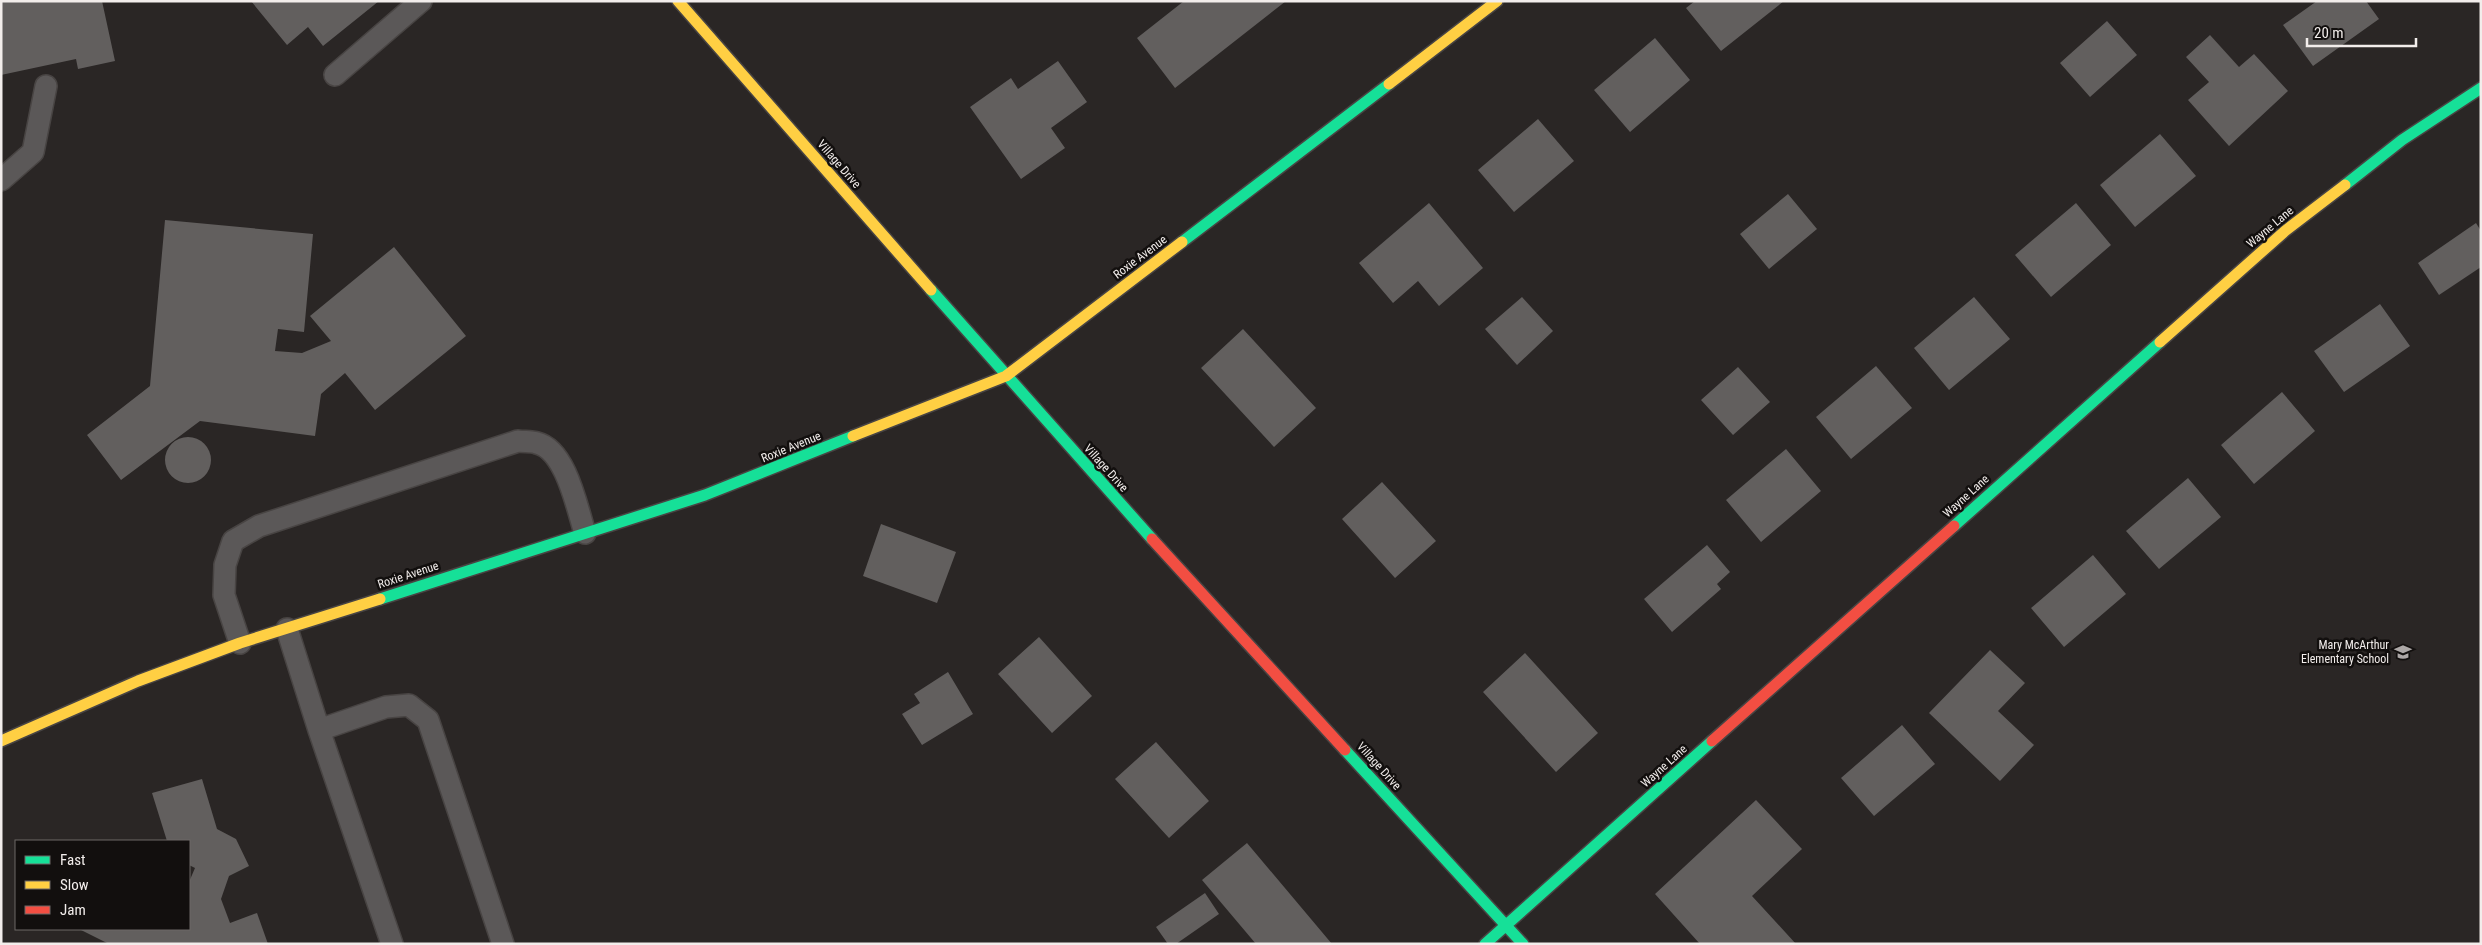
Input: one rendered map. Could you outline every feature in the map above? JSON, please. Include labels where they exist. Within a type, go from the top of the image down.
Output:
[{"type":"street","name":"Village Drive","points":[[678,1],[1077,456],[1523,944]]},
{"type":"street","name":"Roxie Avenue","points":[[1,741],[138,681],[240,643],[705,495],[1006,376],[1497,1]]},
{"type":"street","name":"Wayne Lane","points":[[1485,944],[2285,231],[2402,140],[2481,88]]},
{"type":"lane","points":[[335,75],[421,1]]},
{"type":"lane","points":[[1,180],[33,152],[46,86]]},
{"type":"lane","points":[[240,643],[224,595],[225,565],[233,541],[259,526],[518,441],[539,443],[558,457],[569,483],[585,533]]},
{"type":"lane","points":[[287,629],[319,730],[392,944]]},
{"type":"lane","points":[[319,730],[386,707],[409,705],[428,720],[503,944]]},
{"type":"building","points":[[1,1],[102,1],[115,61],[78,69],[76,59],[1,75]]},
{"type":"building","points":[[251,1],[379,1],[323,46],[308,27],[287,45]]},
{"type":"building","points":[[1184,1],[1286,1],[1175,88],[1137,38]]},
{"type":"building","points":[[1695,1],[1784,1],[1721,51],[1686,8]]},
{"type":"building","points":[[2317,1],[2366,1],[2379,19],[2313,66],[2283,25]]},
{"type":"building","points":[[2107,21],[2137,55],[2090,97],[2060,63]]},
{"type":"building","points":[[2210,35],[2239,67],[2254,54],[2288,91],[2229,146],[2188,100],[2209,82],[2186,57]]},
{"type":"building","points":[[1655,38],[1690,80],[1630,132],[1594,90]]},
{"type":"building","points":[[1058,61],[1087,102],[1051,128],[1065,148],[1021,179],[970,107],[1011,78],[1018,89]]},
{"type":"building","points":[[1538,119],[1574,161],[1514,212],[1478,170]]},
{"type":"building","points":[[2160,134],[2196,176],[2135,227],[2100,185]]},
{"type":"building","points":[[1788,194],[1817,229],[1769,269],[1740,234]]},
{"type":"building","points":[[1429,203],[1483,268],[1439,306],[1418,281],[1393,303],[1359,263]]},
{"type":"building","points":[[2076,203],[2111,245],[2051,297],[2015,255]]},
{"type":"building","points":[[165,220],[313,234],[304,332],[278,329],[275,351],[302,353],[331,341],[310,316],[394,247],[466,336],[375,410],[345,373],[321,394],[315,436],[200,421],[121,480],[87,435],[150,386]]},
{"type":"building","points":[[2476,223],[2481,231],[2481,267],[2439,295],[2418,263]]},
{"type":"building","points":[[1522,297],[1553,331],[1517,365],[1485,329]]},
{"type":"building","points":[[1974,297],[2010,339],[1949,390],[1914,348]]},
{"type":"building","points":[[2380,304],[2410,346],[2344,392],[2314,351]]},
{"type":"building","points":[[1243,329],[1316,408],[1274,447],[1201,368]]},
{"type":"building","points":[[1876,366],[1912,408],[1851,459],[1816,417]]},
{"type":"building","points":[[1738,367],[1770,402],[1733,435],[1701,400]]},
{"type":"building","points":[[2282,392],[2315,431],[2254,484],[2221,445]]},
{"type":"building","points":[[188,437],[201,441],[207,447],[211,460],[207,473],[201,479],[188,483],[175,479],[169,473],[165,460],[169,447],[175,441]]},
{"type":"building","points":[[1786,449],[1821,491],[1761,542],[1726,500]]},
{"type":"building","points":[[2188,478],[2221,517],[2159,569],[2126,531]]},
{"type":"building","points":[[1382,482],[1436,541],[1395,578],[1342,519]]},
{"type":"building","points":[[881,524],[956,552],[937,603],[863,576]]},
{"type":"building","points":[[1707,545],[1730,572],[1717,584],[1721,589],[1672,632],[1644,599]]},
{"type":"building","points":[[2093,555],[2126,594],[2064,647],[2031,608]]},
{"type":"building","points":[[1039,637],[1092,696],[1052,733],[998,674]]},
{"type":"building","points":[[1990,650],[2025,683],[1998,711],[2034,745],[2000,781],[1929,713]]},
{"type":"building","points":[[1525,653],[1598,733],[1556,772],[1483,692]]},
{"type":"building","points":[[948,672],[973,714],[922,745],[902,714],[920,703],[914,694]]},
{"type":"building","points":[[1902,725],[1935,764],[1874,816],[1841,778]]},
{"type":"building","points":[[1156,742],[1209,801],[1169,838],[1115,779]]},
{"type":"building","points":[[202,779],[217,829],[236,839],[249,866],[229,876],[221,899],[230,923],[257,913],[268,944],[109,944],[81,930],[190,930],[190,880],[195,868],[190,866],[190,840],[167,840],[152,793]]},
{"type":"building","points":[[1756,800],[1802,849],[1752,896],[1796,944],[1700,944],[1655,894]]},
{"type":"building","points":[[1247,843],[1332,944],[1256,944],[1202,880]]},
{"type":"building","points":[[1205,893],[1219,914],[1176,944],[1168,944],[1156,927]]},
{"type":"traffic: fast","points":[[1182,242],[1389,84]]},
{"type":"traffic: fast","points":[[2345,185],[2402,140],[2481,88]]},
{"type":"traffic: fast","points":[[931,290],[1152,539]]},
{"type":"traffic: fast","points":[[1954,526],[2160,342]]},
{"type":"traffic: fast","points":[[380,599],[705,495],[853,436]]},
{"type":"traffic: fast","points":[[1485,944],[1712,741]]},
{"type":"traffic: fast","points":[[1345,750],[1523,944]]},
{"type":"traffic: slow","points":[[678,1],[931,290]]},
{"type":"traffic: slow","points":[[1389,84],[1497,1]]},
{"type":"traffic: slow","points":[[2160,342],[2285,231],[2345,185]]},
{"type":"traffic: slow","points":[[853,436],[1006,376],[1182,242]]},
{"type":"traffic: slow","points":[[1,741],[138,681],[240,643],[380,599]]},
{"type":"traffic: jam","points":[[1712,741],[1954,526]]},
{"type":"traffic: jam","points":[[1152,539],[1345,750]]},
{"type":"place","name":"Mary McArthur Elementary School","points":[[2403,652]]}]
